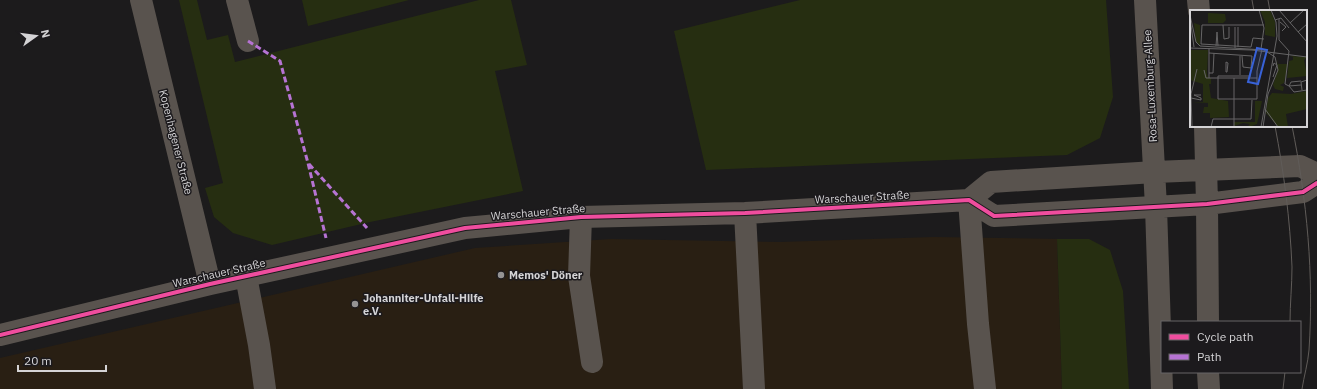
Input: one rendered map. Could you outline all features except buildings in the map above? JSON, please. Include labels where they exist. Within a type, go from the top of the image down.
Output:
[{"type":"street","name":"Kopenhagener Straße","points":[[141,0],[210,284]]},
{"type":"street","points":[[237,0],[248,41]]},
{"type":"street","name":"Rosa-Luxemburg-Allee","points":[[1145,0],[1155,172],[1161,359]]},
{"type":"street","points":[[1198,0],[1199,10]]},
{"type":"street","points":[[1205,127],[1208,321]]},
{"type":"street","points":[[969,200],[991,182],[1155,172],[1300,166],[1317,174]]},
{"type":"street","points":[[969,200],[994,216],[1207,204],[1303,192],[1317,183]]},
{"type":"street","name":"Warschauer Straße","points":[[0,335],[210,284],[465,228],[581,217],[745,213],[969,200]]},
{"type":"street","points":[[969,200],[978,324],[985,389]]},
{"type":"street","points":[[745,213],[754,389]]},
{"type":"street","points":[[581,217],[579,276],[592,362]]},
{"type":"street","points":[[246,276],[259,345],[265,389]]},
{"type":"street","name":"Rosa-Luxemburg-Allee","points":[[1161,373],[1162,389]]},
{"type":"street","points":[[1208,373],[1209,389]]},
{"type":"shaded area","points":[[934,237],[1057,239],[1062,389],[0,389],[0,358],[475,248],[611,239],[780,242]]},
{"type":"green space","points":[[179,0],[197,0],[207,40],[228,35],[235,62],[479,0],[511,0],[527,65],[495,71],[523,191],[370,222],[272,245],[233,233],[214,217],[205,188],[223,183]]},
{"type":"green space","points":[[302,0],[409,0],[308,26]]},
{"type":"green space","points":[[800,0],[1106,0],[1113,97],[1100,138],[1067,155],[706,170],[674,31]]},
{"type":"green space","points":[[1057,239],[1089,239],[1110,250],[1123,291],[1129,389],[1062,389]]},
{"type":"tram line","points":[[1252,0],[1254,10]]},
{"type":"tram line","points":[[1268,0],[1270,10]]},
{"type":"tram line","points":[[1275,127],[1284,179],[1290,231],[1292,267],[1290,321]]},
{"type":"tram line","points":[[1292,127],[1302,182],[1310,266],[1311,294],[1309,350],[1302,389]]},
{"type":"tram line","points":[[1283,389],[1285,373]]},
{"type":"marked path","points":[[248,41],[280,61],[308,163],[326,238]]},
{"type":"marked path","points":[[309,164],[367,228]]},
{"type":"cycle path","points":[[0,335],[210,284],[465,228],[581,217],[745,213],[969,200],[994,216],[1207,204],[1303,192],[1317,183]]},
{"type":"place","name":"Memos' Döner","points":[[501,275]]},
{"type":"place","name":"Johanniter-Unfall-Hilfe e.V.","points":[[355,304]]}]
